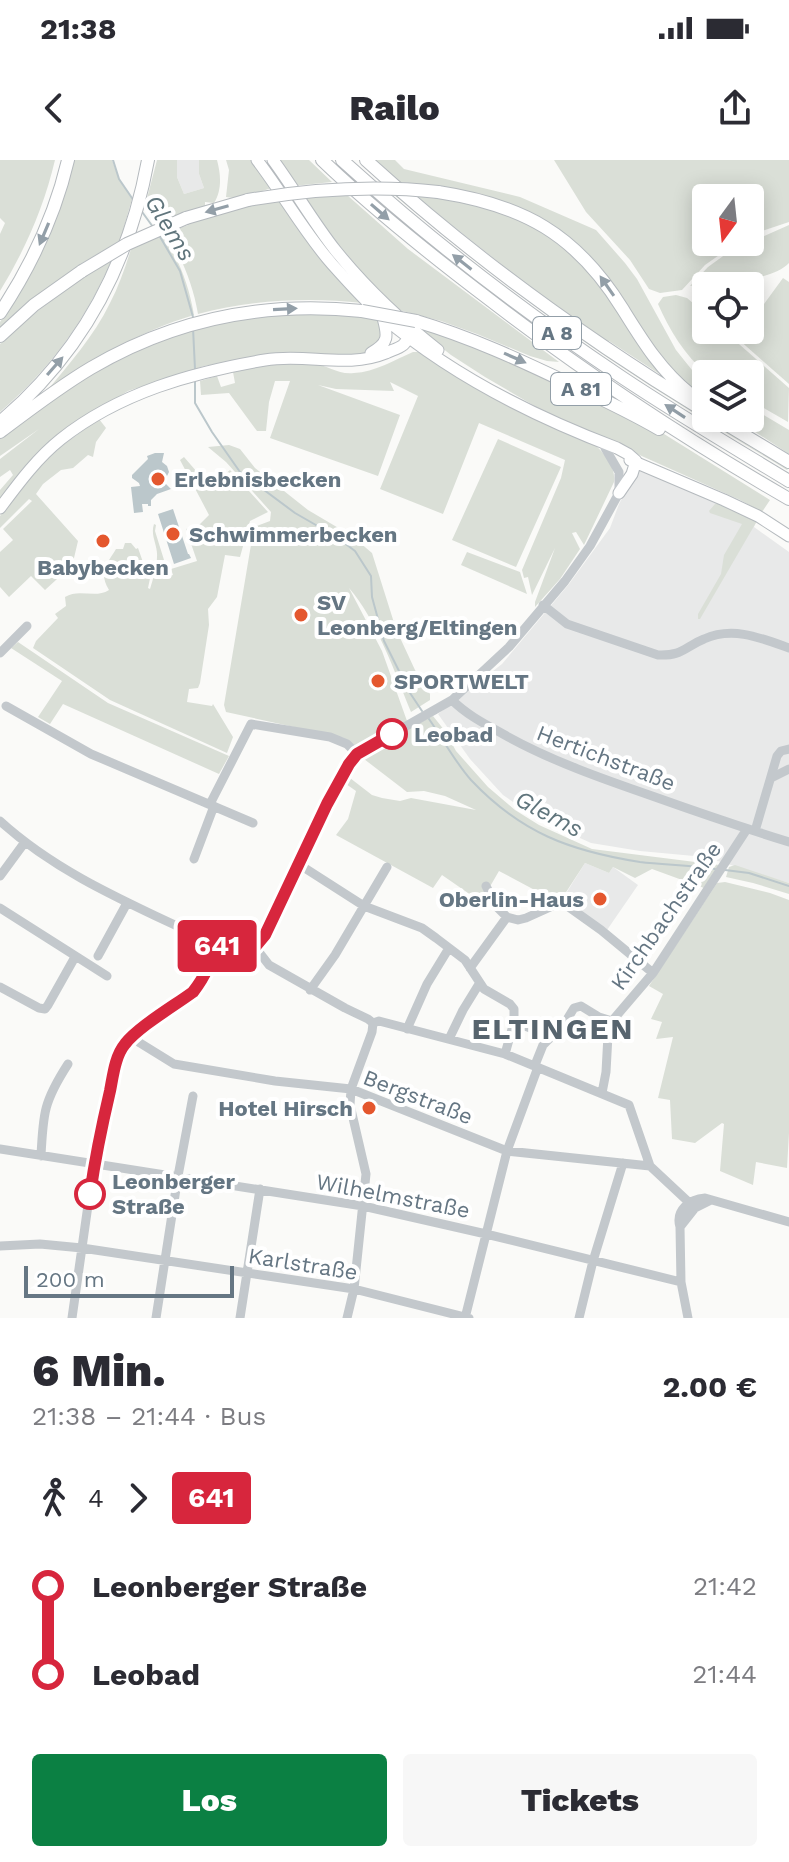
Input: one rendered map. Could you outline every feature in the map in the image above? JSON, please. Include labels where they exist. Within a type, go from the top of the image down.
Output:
[{"type":"highway","points":[[0,313],[41,241],[68,160]]},
{"type":"highway","points":[[0,422],[57,365],[81,333],[107,289],[132,226],[148,160]]},
{"type":"highway","name":"A 8","points":[[322,160],[400,230],[502,310],[641,408],[789,499]]},
{"type":"highway","name":"A 8","points":[[342,160],[409,219],[516,303],[653,397],[789,481]]},
{"type":"highway","points":[[366,160],[447,230],[507,276],[580,329],[692,403]]},
{"type":"highway","points":[[0,336],[34,305],[82,271],[127,244],[186,218],[248,200],[302,191],[395,188],[438,192],[508,209],[564,240],[592,265],[641,341],[660,365],[692,396]]},
{"type":"highway","name":"A 81","points":[[0,432],[87,370],[168,331],[246,312],[316,308],[362,311],[413,330],[475,341],[647,422],[714,463],[739,470]]},
{"type":"highway","points":[[742,432],[789,462]]},
{"type":"main road","points":[[257,160],[330,261],[383,317],[413,330]]},
{"type":"main road","points":[[273,160],[346,263],[413,330],[475,380],[541,415],[617,448],[636,461]]},
{"type":"main road","points":[[382,347],[386,330],[383,317]]},
{"type":"main road","points":[[357,361],[413,330]]},
{"type":"main road","points":[[0,508],[27,472],[59,440],[95,415],[137,394],[184,378],[265,359],[286,357],[357,361],[401,347],[413,330]]},
{"type":"main road","points":[[592,438],[619,456],[747,511],[789,536]]},
{"type":"main road","points":[[619,480],[628,466],[636,461]]},
{"type":"main road","points":[[619,493],[632,474],[636,461]]},
{"type":"street","points":[[0,821],[76,876],[198,936],[211,946],[255,947],[265,935],[327,804],[357,754],[452,700],[509,647],[577,566],[619,493],[618,468],[605,448]]},
{"type":"street","points":[[543,605],[567,624],[658,655],[682,652],[719,633],[742,633],[789,648]]},
{"type":"street","points":[[0,653],[27,626]]},
{"type":"street","name":"Hertichstraße","points":[[452,700],[463,711],[552,759],[789,842]]},
{"type":"street","points":[[6,706],[91,754],[253,823]]},
{"type":"street","points":[[194,859],[212,805],[251,724],[330,737],[347,744],[357,754]]},
{"type":"street","points":[[751,830],[781,751],[789,749]]},
{"type":"street","points":[[771,778],[789,769]]},
{"type":"street","name":"Kirchbachstraße","points":[[602,1093],[612,1021],[653,973],[751,830]]},
{"type":"street","points":[[0,876],[25,842]]},
{"type":"street","points":[[300,865],[364,906],[422,928],[465,960],[479,984],[514,1009],[514,1022],[505,1054]]},
{"type":"street","points":[[310,990],[335,955],[387,867]]},
{"type":"street","points":[[486,886],[496,906],[507,917],[518,920],[557,904],[566,905],[653,973]]},
{"type":"street","points":[[98,956],[127,903]]},
{"type":"street","points":[[0,908],[107,976]]},
{"type":"street","points":[[470,968],[507,917]]},
{"type":"street","points":[[72,1318],[94,1165],[117,1059],[132,1036],[193,992],[211,958],[211,946]]},
{"type":"street","points":[[255,947],[269,965],[373,1023]]},
{"type":"street","points":[[407,1029],[427,984],[449,948]]},
{"type":"street","points":[[0,987],[45,1009],[75,957]]},
{"type":"street","points":[[449,1039],[479,984]]},
{"type":"street","name":"Kirchbachstraße","points":[[552,1036],[560,1031],[574,1008],[581,1006],[612,1021]]},
{"type":"street","points":[[373,1023],[379,1021],[505,1054],[629,1105],[650,1166],[692,1205]]},
{"type":"street","points":[[466,1318],[507,1151],[543,1045],[552,1036],[514,1022]]},
{"type":"street","points":[[347,1318],[354,1289],[366,1174],[350,1105],[351,1089],[373,1023]]},
{"type":"street","name":"Bergstraße","points":[[132,1036],[174,1064],[275,1081],[351,1089],[507,1151],[650,1166]]},
{"type":"street","points":[[41,1156],[47,1101],[68,1064]]},
{"type":"street","points":[[156,1318],[193,1096]]},
{"type":"street","name":"Wilhelmstraße","points":[[0,1149],[363,1206],[681,1282]]},
{"type":"street","points":[[579,1318],[623,1163]]},
{"type":"street","points":[[240,1318],[260,1189]]},
{"type":"street","points":[[688,1318],[681,1282],[680,1227],[692,1205],[711,1200],[789,1222]]},
{"type":"street","name":"Karlstraße","points":[[0,1246],[40,1244],[82,1248],[354,1289],[466,1318]]},
{"type":"shaded area","points":[[0,160],[55,160],[33,228],[0,291],[0,234],[5,223],[0,218]]},
{"type":"shaded area","points":[[73,160],[112,160],[119,179],[132,199],[120,241],[79,265],[0,329],[0,322],[30,275],[50,235]]},
{"type":"shaded area","points":[[157,160],[177,160],[177,177],[184,194],[204,188],[199,174],[199,160],[217,160],[220,182],[214,203],[205,202],[205,207],[158,223],[145,206]]},
{"type":"shaded area","points":[[177,160],[199,160],[199,174],[204,188],[184,194],[177,177]]},
{"type":"shaded area","points":[[226,160],[251,160],[272,188],[243,197],[226,197],[229,170]]},
{"type":"shaded area","points":[[275,160],[309,160],[332,182],[293,186]]},
{"type":"shaded area","points":[[374,160],[395,160],[404,169],[520,197],[596,230],[637,279],[676,350],[692,370],[692,391],[667,367],[603,271],[573,241],[438,186],[399,182]]},
{"type":"shaded area","points":[[554,160],[789,160],[789,222],[764,230],[764,184],[692,184],[692,256],[718,256],[699,272],[692,272],[692,279],[682,290],[660,293],[649,289],[630,260],[586,212]]},
{"type":"shaded area","points":[[393,194],[399,194],[692,408],[692,412],[583,341]]},
{"type":"shaded area","points":[[347,195],[408,249],[559,362],[530,356],[441,321],[395,309],[360,274],[301,198]]},
{"type":"shaded area","points":[[415,196],[437,197],[480,207],[518,220],[552,239],[601,286],[661,375],[545,299]]},
{"type":"shaded area","points":[[281,200],[362,303],[279,301],[198,314],[186,272],[167,233],[188,223],[244,206]]},
{"type":"shaded area","points":[[789,225],[789,263],[781,269],[764,276],[764,272],[703,272],[723,256],[764,256],[764,236]]},
{"type":"shaded area","points":[[163,235],[183,273],[194,315],[155,329],[117,348],[46,392],[104,315],[131,249]]},
{"type":"shaded area","points":[[112,259],[91,302],[65,342],[35,379],[0,412],[0,344],[53,298]]},
{"type":"shaded area","points":[[783,278],[789,282],[789,384],[744,344],[764,344],[764,304]]},
{"type":"shaded area","points":[[676,295],[692,302],[692,344],[739,344],[757,360],[693,360],[658,304],[663,297]]},
{"type":"shaded area","points":[[282,312],[380,318],[383,330],[380,344],[364,354],[351,357],[261,357],[204,366],[128,391],[68,428],[23,468],[0,500],[0,490],[13,475],[10,470],[0,477],[0,459],[39,429],[0,456],[0,439],[58,395],[123,354],[210,324]]},
{"type":"shaded area","points":[[413,325],[464,340],[656,429],[770,500],[762,512],[550,415],[451,355]]},
{"type":"shaded area","points":[[413,352],[422,352],[594,444],[611,466],[614,482],[584,545],[576,532],[572,533],[580,549],[560,579],[535,607],[555,548],[532,595],[528,577],[524,578],[522,570],[561,478],[565,460],[479,423],[443,514],[380,489],[418,396],[390,382],[394,391],[336,389],[318,385],[400,415],[378,476],[270,438],[290,381],[275,381],[266,431],[257,431],[229,393],[201,395],[200,381],[217,376],[221,387],[235,383],[233,372],[303,363],[343,373],[362,372]]},
{"type":"shaded area","points":[[764,366],[789,388],[788,422],[764,408]]},
{"type":"shaded area","points":[[764,415],[789,430],[789,454],[755,432],[764,432]]},
{"type":"shaded area","points":[[99,419],[106,428],[96,442],[93,457],[88,455],[73,468],[61,470],[36,494],[78,541],[74,558],[71,562],[67,559],[70,563],[68,569],[45,590],[31,576],[9,597],[0,587],[0,552],[13,540],[3,529],[32,501],[29,499],[0,528],[0,516],[20,492],[30,473]]},
{"type":"shaded area","points":[[725,432],[789,468],[787,470]]},
{"type":"shaded area","points":[[498,439],[561,467],[516,567],[452,540]]},
{"type":"shaded area","name":"SV Leonberg/Eltingen","points":[[229,445],[240,449],[255,468],[308,510],[352,536],[372,553],[396,629],[430,694],[430,700],[411,712],[377,631],[349,588],[382,651],[407,721],[360,749],[344,738],[226,712],[224,705],[254,527],[270,521],[271,512],[226,462],[208,447]]},
{"type":"shaded area","name":"Erlebnisbecken","points":[[164,453],[162,462],[169,472],[164,482],[171,489],[157,494],[151,500],[151,506],[142,504],[143,512],[134,513],[131,487],[140,486],[132,475],[148,459],[147,456]]},
{"type":"shaded area","points":[[184,457],[210,487],[230,470],[268,512],[250,521],[240,557],[225,555],[217,597],[208,609],[209,625],[200,683],[198,688],[189,689],[187,702],[213,704],[233,737],[227,753],[110,700],[33,648],[58,618],[55,614],[66,606],[65,597],[109,590],[104,578],[105,568],[116,549],[123,549],[125,543],[138,548],[144,565],[153,564],[150,589],[157,561],[154,524],[169,576],[173,575],[171,569],[197,561],[186,529],[199,525],[209,515],[180,460]]},
{"type":"shaded area","points":[[639,467],[756,522],[754,527],[789,552],[789,883],[705,857],[591,843],[538,819],[503,795],[470,759],[438,714],[502,664],[569,584],[610,528]]},
{"type":"shaded area","points":[[715,504],[757,521],[698,619],[721,574],[724,555],[742,524],[710,513]]},
{"type":"shaded area","name":"Schwimmerbecken","points":[[173,509],[191,558],[174,564],[158,514]]},
{"type":"shaded area","points":[[467,552],[520,572],[527,594],[461,565]]},
{"type":"shaded area","points":[[18,642],[108,703],[229,756],[219,774],[63,704],[50,724],[38,717],[62,681],[11,648]]},
{"type":"shaded area","points":[[433,716],[456,751],[488,787],[539,825],[592,849],[719,865],[704,888],[652,869],[635,878],[613,867],[609,873],[585,863],[559,903],[499,871],[481,902],[442,875],[433,888],[336,835],[348,819],[356,791],[346,784],[350,778],[372,795],[382,798],[400,801],[411,798],[476,810],[445,796],[424,791],[407,792],[364,759]]},
{"type":"shaded area","name":"Oberlin-Haus","points":[[585,863],[609,873],[613,867],[638,885],[607,930],[574,908],[577,903],[565,895]]},
{"type":"shaded area","points":[[735,865],[789,883],[789,894],[726,877],[729,867]]},
{"type":"shaded area","points":[[725,882],[789,900],[787,1168],[756,1162],[753,1185],[720,1171],[724,1124],[695,1143],[672,1139],[670,1100],[658,1098],[673,1037],[656,1039],[662,1022],[651,1019],[663,994],[649,986],[717,883]]},
{"type":"waterway","name":"Glems","points":[[113,160],[119,179],[134,201]]},
{"type":"waterway","name":"Glems","points":[[140,209],[153,227]]},
{"type":"waterway","name":"Glems","points":[[159,235],[180,271],[193,317]]},
{"type":"waterway","name":"Glems","points":[[193,328],[195,369]]},
{"type":"waterway","name":"Glems","points":[[195,380],[195,403],[240,472],[295,513],[355,551],[371,576],[372,597],[384,641],[422,711]]},
{"type":"waterway","name":"Glems","points":[[429,719],[471,780],[509,814],[548,837],[591,852],[640,862],[715,869]]},
{"type":"waterway","name":"Glems","points":[[725,870],[749,873],[789,886]]},
{"type":"bus line","name":"641","points":[[90,1194],[95,1156],[122,1047],[132,1036],[193,992],[211,958],[211,946],[255,947],[265,935],[349,764],[357,754],[392,734]]},
{"type":"place","name":"Erlebnisbecken","points":[[158,479]]},
{"type":"place","name":"Schwimmerbecken","points":[[173,534]]},
{"type":"place","name":"Babybecken","points":[[103,541]]},
{"type":"place","name":"SV Leonberg/Eltingen","points":[[301,615]]},
{"type":"place","name":"SPORTWELT","points":[[378,681]]},
{"type":"place","name":"Leobad","points":[[392,734]]},
{"type":"place","name":"Oberlin-Haus","points":[[600,899]]},
{"type":"place","name":"Hotel Hirsch","points":[[369,1108]]},
{"type":"place","name":"Leonberger Straße","points":[[90,1194]]},
{"type":"district","name":"ELTINGEN","points":[[553,1028]]}]
